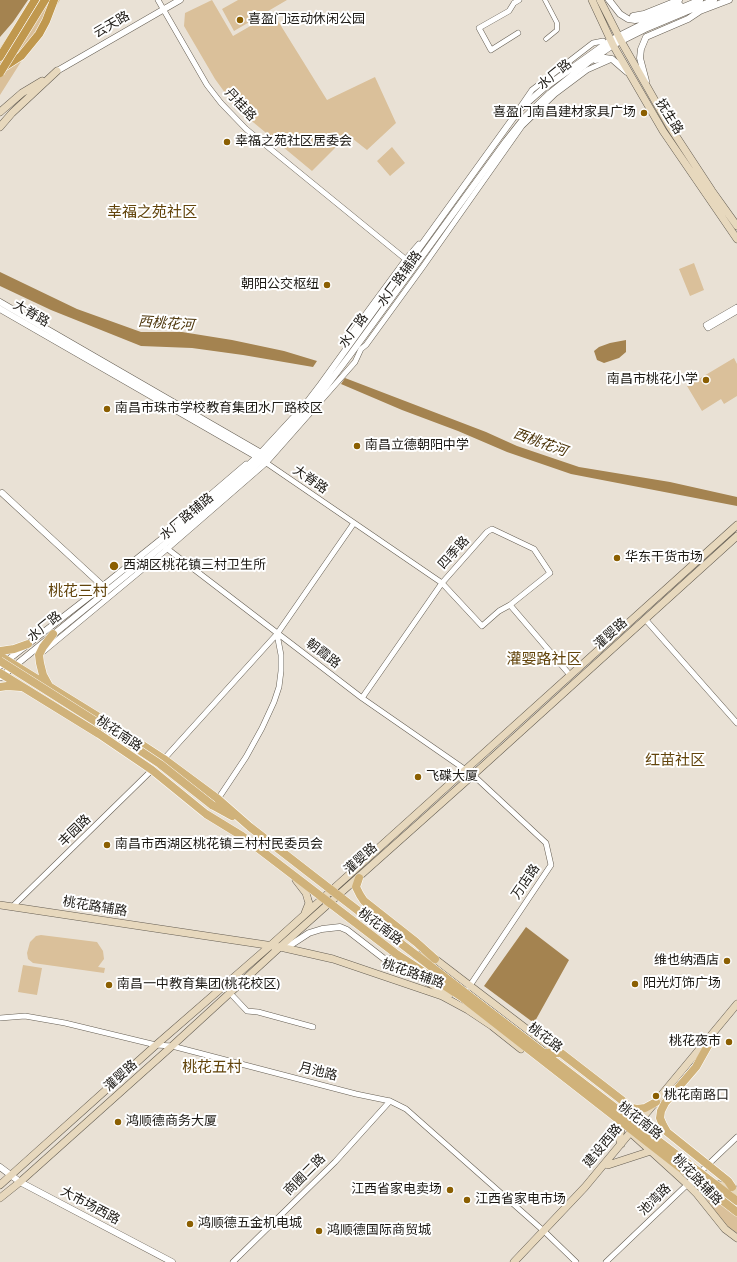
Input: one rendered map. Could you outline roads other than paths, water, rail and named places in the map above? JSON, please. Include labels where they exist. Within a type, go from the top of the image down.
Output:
[{"type":"highway","points":[[0,57],[35,0]]},
{"type":"highway","points":[[0,73],[45,0]]},
{"type":"highway","points":[[0,70],[21,56],[39,34],[54,0]]},
{"type":"main road","name":"抚生路","points":[[592,0],[612,43],[663,132],[737,239]]},
{"type":"main road","name":"抚生路","points":[[600,0],[674,133],[737,226]]},
{"type":"main road","name":"云天路","points":[[0,112],[22,93],[57,71]]},
{"type":"main road","name":"云天路","points":[[0,127],[12,113],[57,71]]},
{"type":"main road","name":"灌婴路","points":[[0,1198],[20,1182],[283,948],[326,901],[332,890],[737,524]]},
{"type":"main road","name":"灌婴路","points":[[0,1185],[12,1176],[156,1045],[304,916],[326,901],[339,896],[737,536]]},
{"type":"main road","points":[[50,687],[43,675],[40,663],[40,654],[43,647],[53,634]]},
{"type":"main road","points":[[0,651],[14,649],[28,644]]},
{"type":"main road","points":[[1,662],[250,827],[339,896]]},
{"type":"main road","name":"桃花南路","points":[[1,662],[15,666],[164,759],[214,804]]},
{"type":"main road","name":"桃花南路","points":[[1,675],[99,734],[152,770],[206,814],[242,836],[291,873],[393,956],[463,998],[543,1056],[635,1130],[690,1181],[737,1212]]},
{"type":"main road","points":[[0,687],[23,687]]},
{"type":"main road","points":[[214,804],[242,836]]},
{"type":"main road","points":[[291,873],[302,887],[308,900],[309,904],[304,916]]},
{"type":"main road","points":[[359,878],[356,887],[364,901],[416,942],[468,989],[558,1053],[561,1053],[632,1108],[645,1108],[656,1102]]},
{"type":"main road","name":"桃花路","points":[[339,896],[416,955],[468,989],[543,1056]]},
{"type":"main road","name":"桃花路辅路","points":[[0,905],[271,945],[333,959],[442,996],[468,1010],[492,1026],[622,1126],[635,1130],[651,1151],[690,1181],[697,1194],[725,1229],[737,1238]]},
{"type":"main road","points":[[416,955],[435,959]]},
{"type":"main road","points":[[393,956],[400,965],[543,1056],[558,1053]]},
{"type":"main road","name":"建设西路","points":[[514,1262],[588,1189],[656,1102],[737,1004]]},
{"type":"main road","name":"建设西路","points":[[518,1262],[635,1130],[737,1010]]},
{"type":"main road","points":[[710,1042],[696,1067],[665,1103],[661,1111],[660,1118],[667,1132],[728,1181],[735,1190]]},
{"type":"main road","points":[[621,1144],[619,1138],[622,1126]]},
{"type":"main road","points":[[635,1130],[700,1172],[737,1201]]},
{"type":"main road","points":[[608,1165],[651,1151]]},
{"type":"main road","points":[[715,1184],[735,1190]]},
{"type":"street","name":"丹桂路","points":[[158,0],[207,85],[221,103],[246,129],[408,260]]},
{"type":"street","name":"云天路","points":[[57,71],[180,0]]},
{"type":"street","points":[[518,34],[491,50],[479,28],[509,12],[514,3],[519,0]]},
{"type":"street","points":[[545,0],[557,23],[557,30],[546,39]]},
{"type":"street","points":[[609,0],[620,14],[628,19],[642,19],[672,7],[698,0]]},
{"type":"street","points":[[620,14],[636,16],[679,0]]},
{"type":"street","name":"水厂路","points":[[1,662],[28,644],[163,545],[208,509],[262,458],[319,396],[506,140],[525,117],[550,93],[612,43],[643,24],[698,0]]},
{"type":"street","name":"水厂路","points":[[620,38],[714,0]]},
{"type":"street","points":[[646,85],[640,58],[640,49],[646,37],[729,0]]},
{"type":"street","points":[[600,48],[607,32]]},
{"type":"street","points":[[453,201],[532,90],[593,43],[603,41]]},
{"type":"street","name":"水厂路","points":[[262,458],[305,405],[408,260],[435,226],[519,110],[544,88],[600,48],[612,43]]},
{"type":"street","points":[[590,61],[600,58],[612,59],[630,74]]},
{"type":"street","name":"水厂路辅路","points":[[104,587],[240,469],[262,458],[355,362],[361,349],[422,268],[522,126],[555,94],[587,70],[612,59]]},
{"type":"street","name":"大脊路","points":[[0,302],[262,458],[442,583],[482,626],[499,611],[510,605]]},
{"type":"street","points":[[737,307],[706,325],[708,328],[737,312]]},
{"type":"street","name":"大脊路","points":[[0,309],[262,458]]},
{"type":"street","points":[[2,493],[104,587]]},
{"type":"street","points":[[164,759],[277,634],[354,523]]},
{"type":"street","name":"四季路","points":[[362,698],[442,583],[487,532],[492,529],[534,550],[550,573],[510,605]]},
{"type":"street","name":"水厂路辅路","points":[[40,654],[163,545]]},
{"type":"street","name":"朝霞路","points":[[163,545],[362,698],[473,775]]},
{"type":"street","name":"水厂路","points":[[1,675],[15,666],[53,634],[104,587]]},
{"type":"street","points":[[510,605],[570,675]]},
{"type":"street","points":[[645,619],[737,723]]},
{"type":"street","points":[[214,804],[246,757],[274,702],[279,687],[281,671],[281,655],[277,634]]},
{"type":"street","name":"丰园路","points":[[12,907],[152,770]]},
{"type":"street","name":"万店路","points":[[468,989],[551,864],[546,843],[473,775]]},
{"type":"street","points":[[283,948],[309,933],[322,929],[340,927],[347,930],[387,961],[393,956]]},
{"type":"street","points":[[414,986],[420,977]]},
{"type":"street","points":[[230,994],[247,1011],[258,1012],[313,1027]]},
{"type":"street","name":"月池路","points":[[0,1018],[25,1016],[65,1023],[156,1045],[172,1046],[356,1094],[390,1101],[406,1109],[576,1262]]},
{"type":"street","name":"商圈二路","points":[[233,1262],[335,1162],[390,1101]]},
{"type":"street","name":"池湾路","points":[[606,1262],[737,1137]]},
{"type":"street","name":"大市场西路","points":[[0,1168],[20,1182],[172,1262]]},
{"type":"place","name":"喜盈门运动休闲公园","points":[[240,20]]},
{"type":"place","name":"喜盈门南昌建材家具广场","points":[[644,113]]},
{"type":"place","name":"幸福之苑社区居委会","points":[[227,142]]},
{"type":"place","name":"朝阳公交枢纽","points":[[327,285]]},
{"type":"place","name":"南昌市桃花小学","points":[[706,380]]},
{"type":"place","name":"南昌市珠市学校教育集团水厂路校区","points":[[107,409]]},
{"type":"place","name":"南昌立德朝阳中学","points":[[357,446]]},
{"type":"place","name":"华东干货市场","points":[[617,558]]},
{"type":"place","name":"西湖区桃花镇三村卫生所","points":[[114,566]]},
{"type":"place","name":"飞碟大厦","points":[[418,777]]},
{"type":"place","name":"南昌市西湖区桃花镇三村村民委员会","points":[[107,845]]},
{"type":"place","name":"维也纳酒店","points":[[727,961]]},
{"type":"place","name":"阳光灯饰广场","points":[[635,984]]},
{"type":"place","name":"南昌一中教育集团(桃花校区)","points":[[109,985]]},
{"type":"place","name":"桃花夜市","points":[[729,1042]]},
{"type":"place","name":"桃花南路口","points":[[656,1096]]},
{"type":"place","name":"鸿顺德商务大厦","points":[[118,1122]]},
{"type":"place","name":"江西省家电卖场","points":[[450,1190]]},
{"type":"place","name":"江西省家电市场","points":[[467,1200]]},
{"type":"place","name":"鸿顺德五金机电城","points":[[190,1224]]},
{"type":"place","name":"鸿顺德国际商贸城","points":[[319,1231]]},
{"type":"district","name":"幸福之苑社区","points":[[152,213]]},
{"type":"district","name":"桃花三村","points":[[78,592]]},
{"type":"district","name":"灌婴路社区","points":[[544,660]]},
{"type":"district","name":"红苗社区","points":[[675,761]]},
{"type":"district","name":"桃花五村","points":[[212,1068]]},
{"type":"water label","name":"西桃花河","points":[[166,324]]},
{"type":"water label","name":"西桃花河","points":[[540,443]]}]
